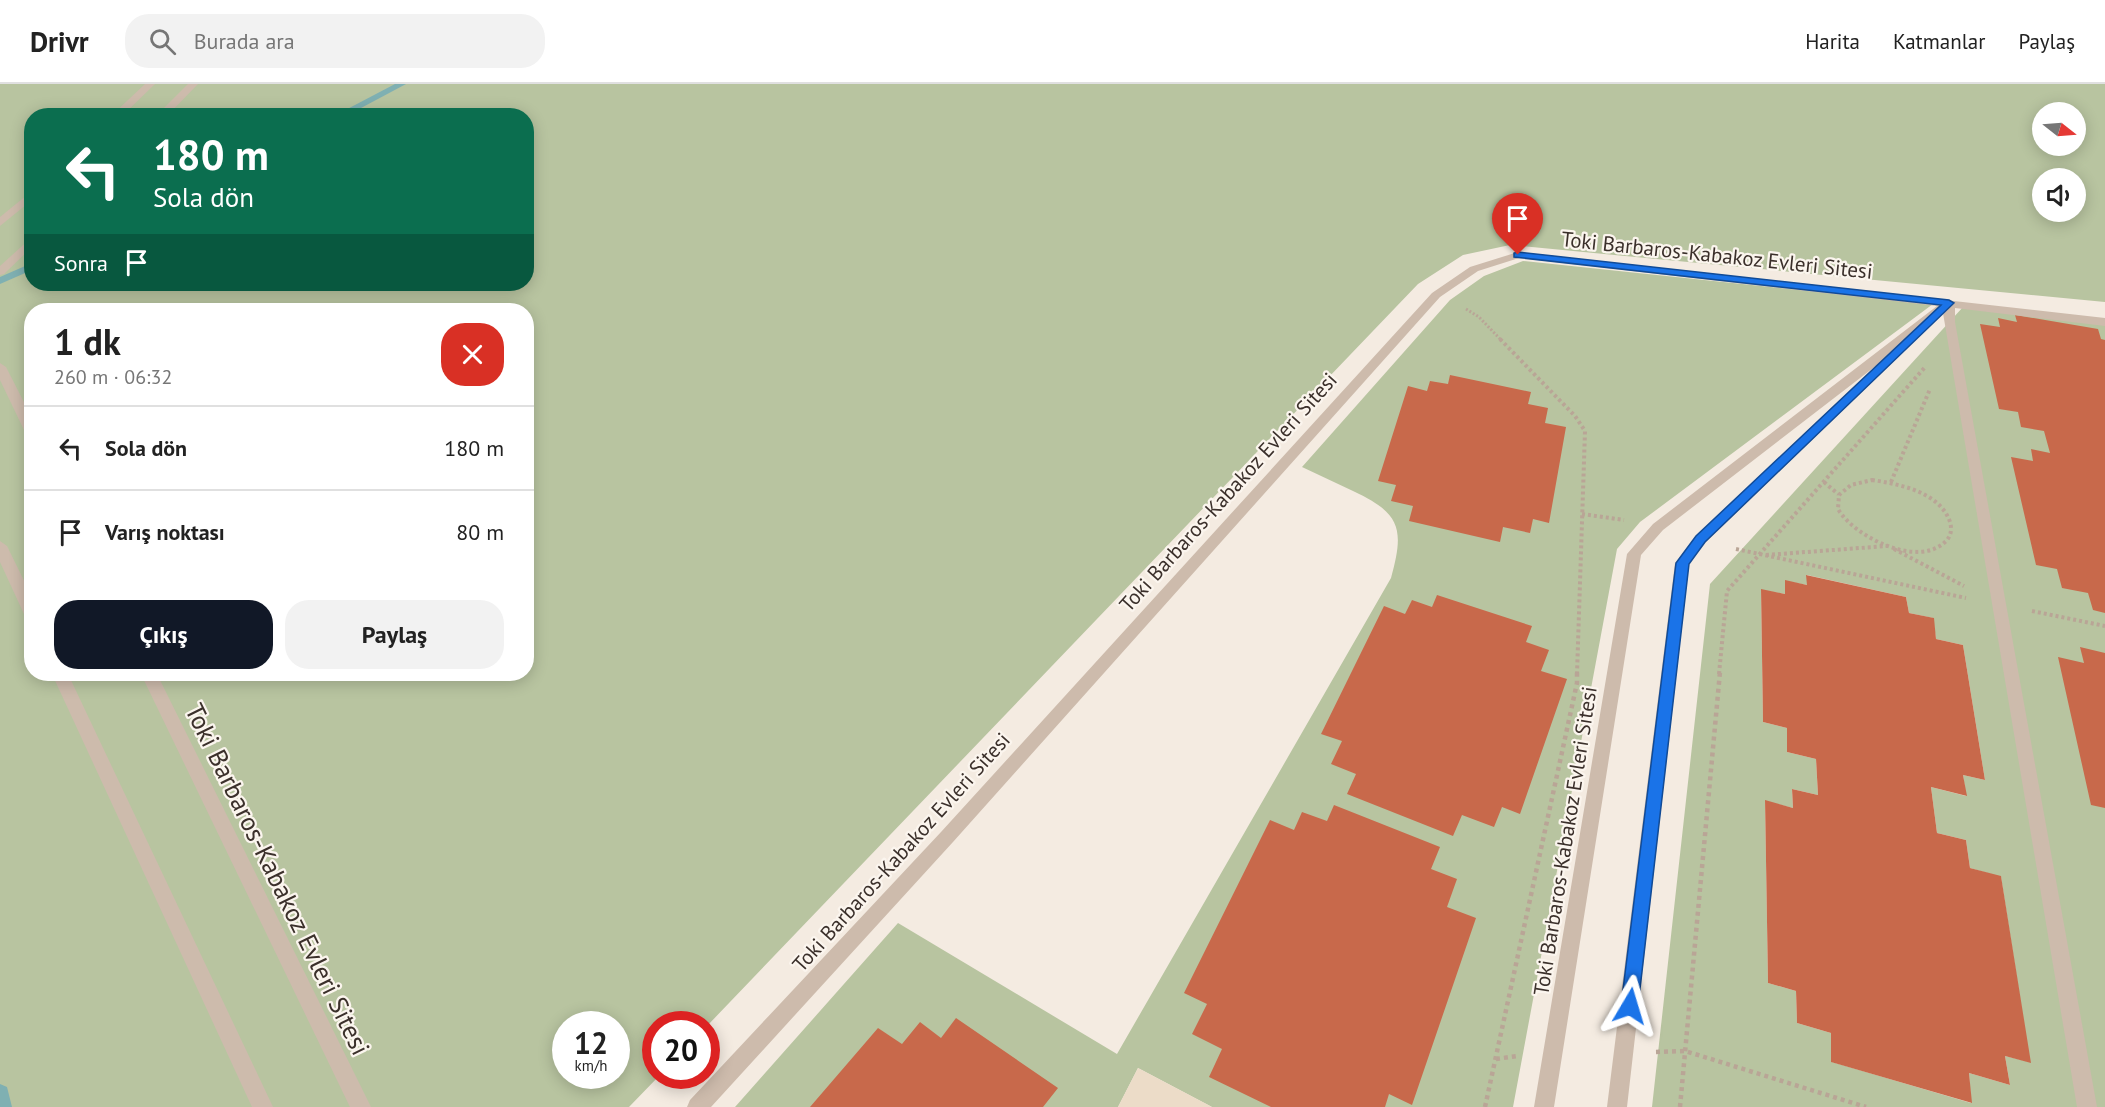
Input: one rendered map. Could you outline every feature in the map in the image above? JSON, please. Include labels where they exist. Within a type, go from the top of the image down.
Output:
[{"type":"lane","points":[[124,108],[150,84]]},
{"type":"lane","points":[[168,108],[193,84]]},
{"type":"lane","points":[[0,223],[24,201]]},
{"type":"lane","points":[[0,271],[24,248]]},
{"type":"lane","name":"Toki Barbaros-Kabakoz Evleri Sitesi","points":[[697,1107],[955,828],[1436,295],[1474,269],[1518,255],[2105,322]]},
{"type":"lane","points":[[1949,303],[1952,336],[2086,1107]]},
{"type":"lane","points":[[1617,1107],[1682,563],[1701,539],[1949,303]]},
{"type":"lane","name":"Toki Barbaros-Kabakoz Evleri Sitesi","points":[[1544,1107],[1635,554],[1658,527],[1949,303]]},
{"type":"lane","points":[[0,367],[24,416]]},
{"type":"lane","points":[[0,546],[24,597]]},
{"type":"lane","points":[[63,681],[263,1107]]},
{"type":"lane","name":"Toki Barbaros-Kabakoz Evleri Sitesi","points":[[152,681],[361,1107]]},
{"type":"path","points":[[1436,295],[1450,300],[1479,317],[1575,416],[1586,431],[1577,683],[1485,1107]]},
{"type":"path","points":[[1680,1107],[1727,591],[1952,336]]},
{"type":"path","points":[[1891,482],[1930,388]]},
{"type":"path","points":[[1759,555],[1889,546],[1926,550],[1941,546],[1949,538],[1952,528],[1948,517],[1939,506],[1909,487],[1891,482],[1857,481],[1845,486],[1838,494],[1837,504],[1841,516],[1870,539],[1889,546],[2000,604]]},
{"type":"path","points":[[1824,482],[1838,494]]},
{"type":"path","points":[[1759,555],[2105,626]]},
{"type":"path","points":[[1624,1053],[1685,1051],[1866,1107]]},
{"type":"path","points":[[1496,1059],[1553,1054]]},
{"type":"green space","points":[[0,84],[2105,84],[2105,302],[1510,245],[1463,255],[1418,284],[720,1012],[642,1011],[642,1089],[646,1089],[629,1107],[0,1107]]},
{"type":"green space","points":[[1523,261],[1933,304],[1640,522],[1617,549],[1513,1107],[1212,1107],[1138,1068],[1118,1107],[735,1107],[898,923],[1117,1054],[1391,578],[1398,546],[1398,534],[1389,515],[1369,499],[1302,467],[1450,300],[1484,276]]},
{"type":"green space","points":[[1963,307],[2105,325],[2105,1107],[1652,1107],[1710,584]],"holes":[[[1807,575],[1906,597],[1909,613],[1933,618],[1936,639],[1963,645],[1985,780],[1963,775],[1966,796],[1931,787],[1937,833],[1966,840],[1970,868],[2001,877],[2030,1062],[2005,1056],[2010,1085],[1969,1073],[1971,1103],[1832,1062],[1831,1033],[1797,1023],[1796,991],[1768,983],[1765,801],[1793,808],[1792,789],[1818,795],[1816,759],[1787,752],[1787,728],[1763,722],[1761,590],[1785,594],[1785,581],[1807,585]]]},
{"type":"shaded area","points":[[1138,1068],[1212,1107],[1118,1107]]},
{"type":"building","points":[[2015,315],[2098,329],[2101,339],[2105,340],[2105,613],[2093,610],[2088,593],[2062,588],[2057,569],[2036,565],[2011,457],[2033,461],[2031,449],[2050,453],[2044,431],[2021,427],[2018,412],[1999,409],[1980,324],[2000,327],[1998,318],[2017,322]]},
{"type":"building","points":[[1450,375],[1531,392],[1528,404],[1548,408],[1545,423],[1566,427],[1549,523],[1533,519],[1530,533],[1503,527],[1500,542],[1409,521],[1413,506],[1391,501],[1396,485],[1378,481],[1408,386],[1427,391],[1430,381],[1448,384]]},
{"type":"building","points":[[1806,575],[1906,597],[1909,613],[1934,618],[1936,639],[1963,645],[1985,780],[1963,775],[1967,796],[1931,787],[1937,833],[1966,840],[1970,868],[2001,876],[2031,1063],[2005,1056],[2010,1085],[1969,1073],[1972,1103],[1831,1062],[1831,1033],[1797,1023],[1796,991],[1768,983],[1765,800],[1793,808],[1792,789],[1818,795],[1816,759],[1787,752],[1787,728],[1763,722],[1761,589],[1785,594],[1785,580],[1807,585]]},
{"type":"building","points":[[1437,595],[1532,626],[1526,642],[1549,650],[1541,671],[1567,679],[1520,814],[1502,807],[1494,827],[1462,815],[1453,836],[1347,794],[1356,774],[1331,764],[1342,741],[1321,734],[1384,606],[1405,614],[1412,600],[1432,607]]},
{"type":"building","points":[[2080,647],[2105,653],[2105,808],[2091,805],[2058,657],[2084,663]]},
{"type":"building","points":[[1334,805],[1440,847],[1431,869],[1457,879],[1447,907],[1476,918],[1412,1105],[1389,1094],[1385,1107],[1271,1107],[1209,1077],[1222,1049],[1192,1034],[1207,1004],[1184,993],[1270,820],[1294,830],[1302,812],[1327,821]]},
{"type":"building","points":[[956,1018],[1058,1088],[1043,1107],[810,1107],[878,1028],[902,1044],[920,1022],[941,1038]]},
{"type":"waterway","points":[[354,108],[402,84]]},
{"type":"waterway","points":[[0,281],[24,270]]},
{"type":"waterway","points":[[0,1093],[3,1107]]},
{"type":"route","points":[[1518,255],[1949,303],[1701,539],[1682,563],[1630,1006]]}]
